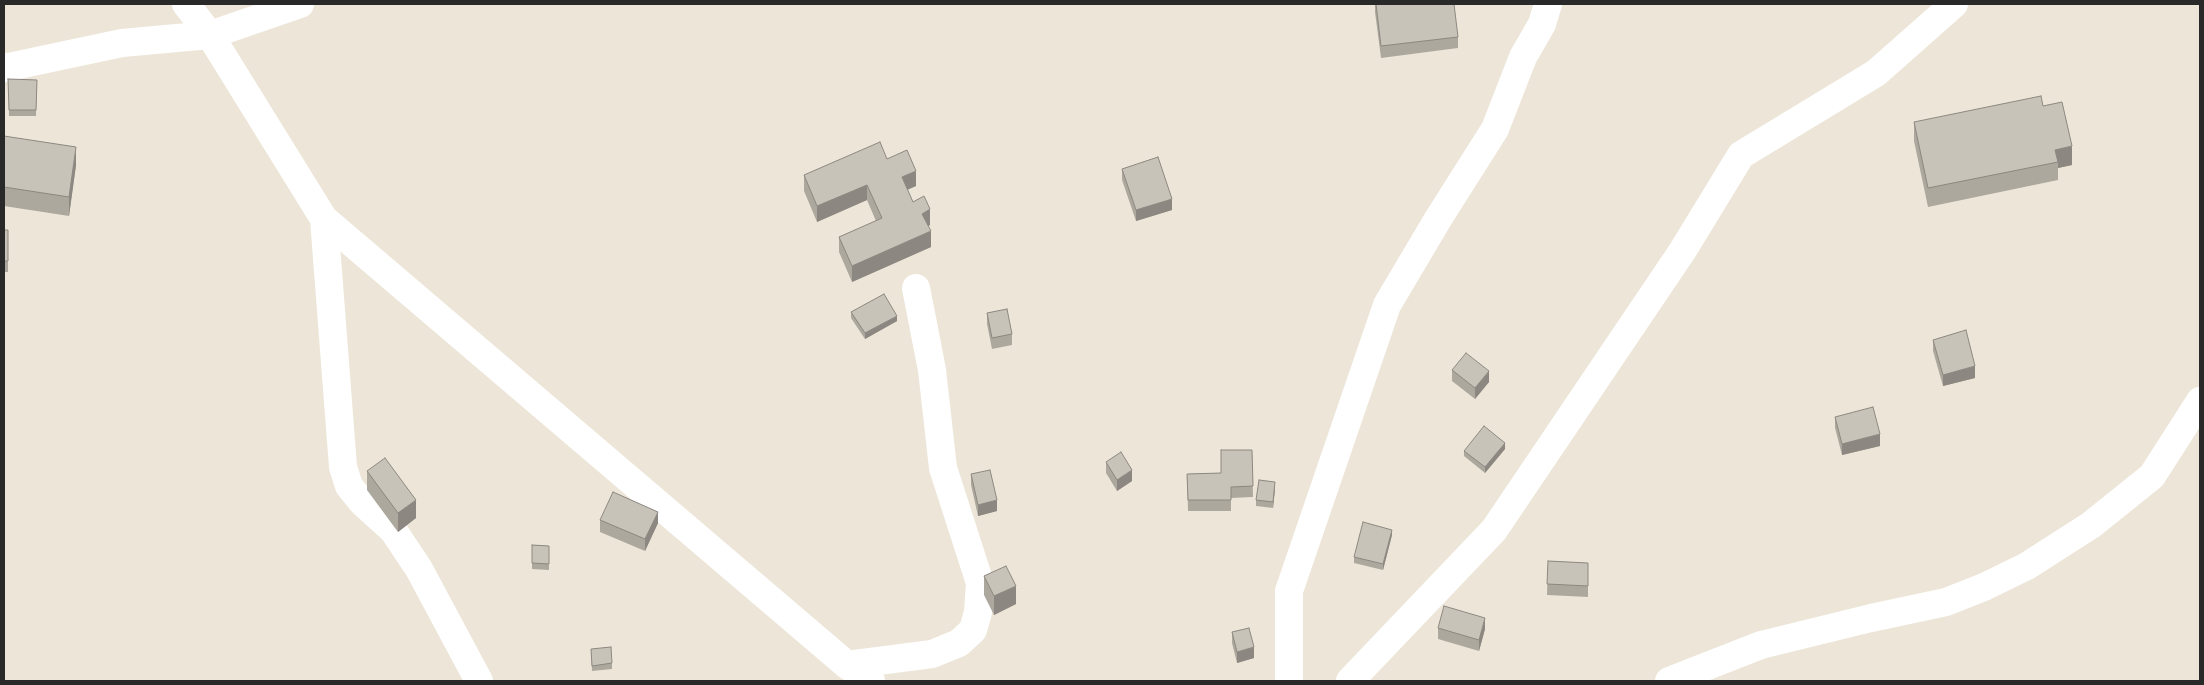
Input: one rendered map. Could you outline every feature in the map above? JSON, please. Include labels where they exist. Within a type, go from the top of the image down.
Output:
[{"type":"street","points":[[186,4],[210,35],[324,219],[846,665],[871,681]]},
{"type":"street","points":[[4,68],[122,43],[210,35],[300,4]]},
{"type":"street","points":[[1289,681],[1289,591],[1387,305],[1438,219],[1495,129],[1523,58],[1542,24],[1548,4]]},
{"type":"street","points":[[1350,681],[1494,530],[1683,250],[1741,156],[1876,73],[1954,4]]},
{"type":"street","points":[[324,219],[343,467],[349,486],[362,502],[393,530],[419,568],[479,681]]},
{"type":"street","points":[[846,665],[932,654],[959,643],[972,630],[978,612],[980,583],[943,468],[932,370],[916,288]]},
{"type":"street","points":[[1670,681],[1761,645],[1946,602],[1984,587],[2027,566],[2090,525],[2152,476],[2200,401]]},
{"type":"building","points":[[1376,4],[1454,4],[1458,37],[1381,46]]},
{"type":"building","points":[[8,79],[37,80],[36,110],[9,110]]},
{"type":"building","points":[[2041,96],[2043,106],[2062,102],[2072,146],[2055,150],[2058,162],[1928,188],[1914,122]]},
{"type":"building","points":[[4,136],[76,147],[69,197],[4,187]]},
{"type":"building","points":[[880,142],[887,159],[907,150],[916,171],[902,177],[913,202],[924,196],[930,209],[922,214],[931,231],[852,266],[839,237],[882,218],[867,185],[817,206],[804,175]]},
{"type":"building","points":[[1158,157],[1172,199],[1136,210],[1122,169]]},
{"type":"building","points":[[4,230],[8,230],[8,261],[4,261]]},
{"type":"building","points":[[884,294],[897,316],[865,333],[851,312]]},
{"type":"building","points":[[1007,309],[1012,334],[992,338],[987,313]]},
{"type":"building","points":[[1966,330],[1975,366],[1943,375],[1933,340]]},
{"type":"building","points":[[1466,353],[1489,371],[1475,388],[1452,370]]},
{"type":"building","points":[[1873,407],[1880,434],[1842,444],[1835,417]]},
{"type":"building","points":[[1484,426],[1505,443],[1485,467],[1464,451]]},
{"type":"building","points":[[1221,450],[1252,450],[1253,486],[1231,487],[1231,500],[1188,500],[1187,474],[1221,473]]},
{"type":"building","points":[[1121,452],[1132,470],[1117,480],[1106,462]]},
{"type":"building","points":[[385,458],[416,500],[398,513],[367,471]]},
{"type":"building","points":[[990,470],[997,500],[978,505],[971,474]]},
{"type":"building","points":[[1259,480],[1275,482],[1273,502],[1256,500]]},
{"type":"building","points":[[613,492],[658,512],[645,539],[600,520]]},
{"type":"building","points":[[1363,522],[1392,530],[1383,564],[1354,557]]},
{"type":"building","points":[[532,545],[549,546],[549,564],[532,563]]},
{"type":"building","points":[[1548,561],[1588,563],[1588,586],[1547,584]]},
{"type":"building","points":[[1006,566],[1016,586],[994,596],[984,576]]},
{"type":"building","points":[[1444,606],[1485,618],[1479,640],[1438,628]]},
{"type":"building","points":[[1249,628],[1254,647],[1237,652],[1232,632]]},
{"type":"building","points":[[611,647],[612,663],[592,666],[591,649]]}]
